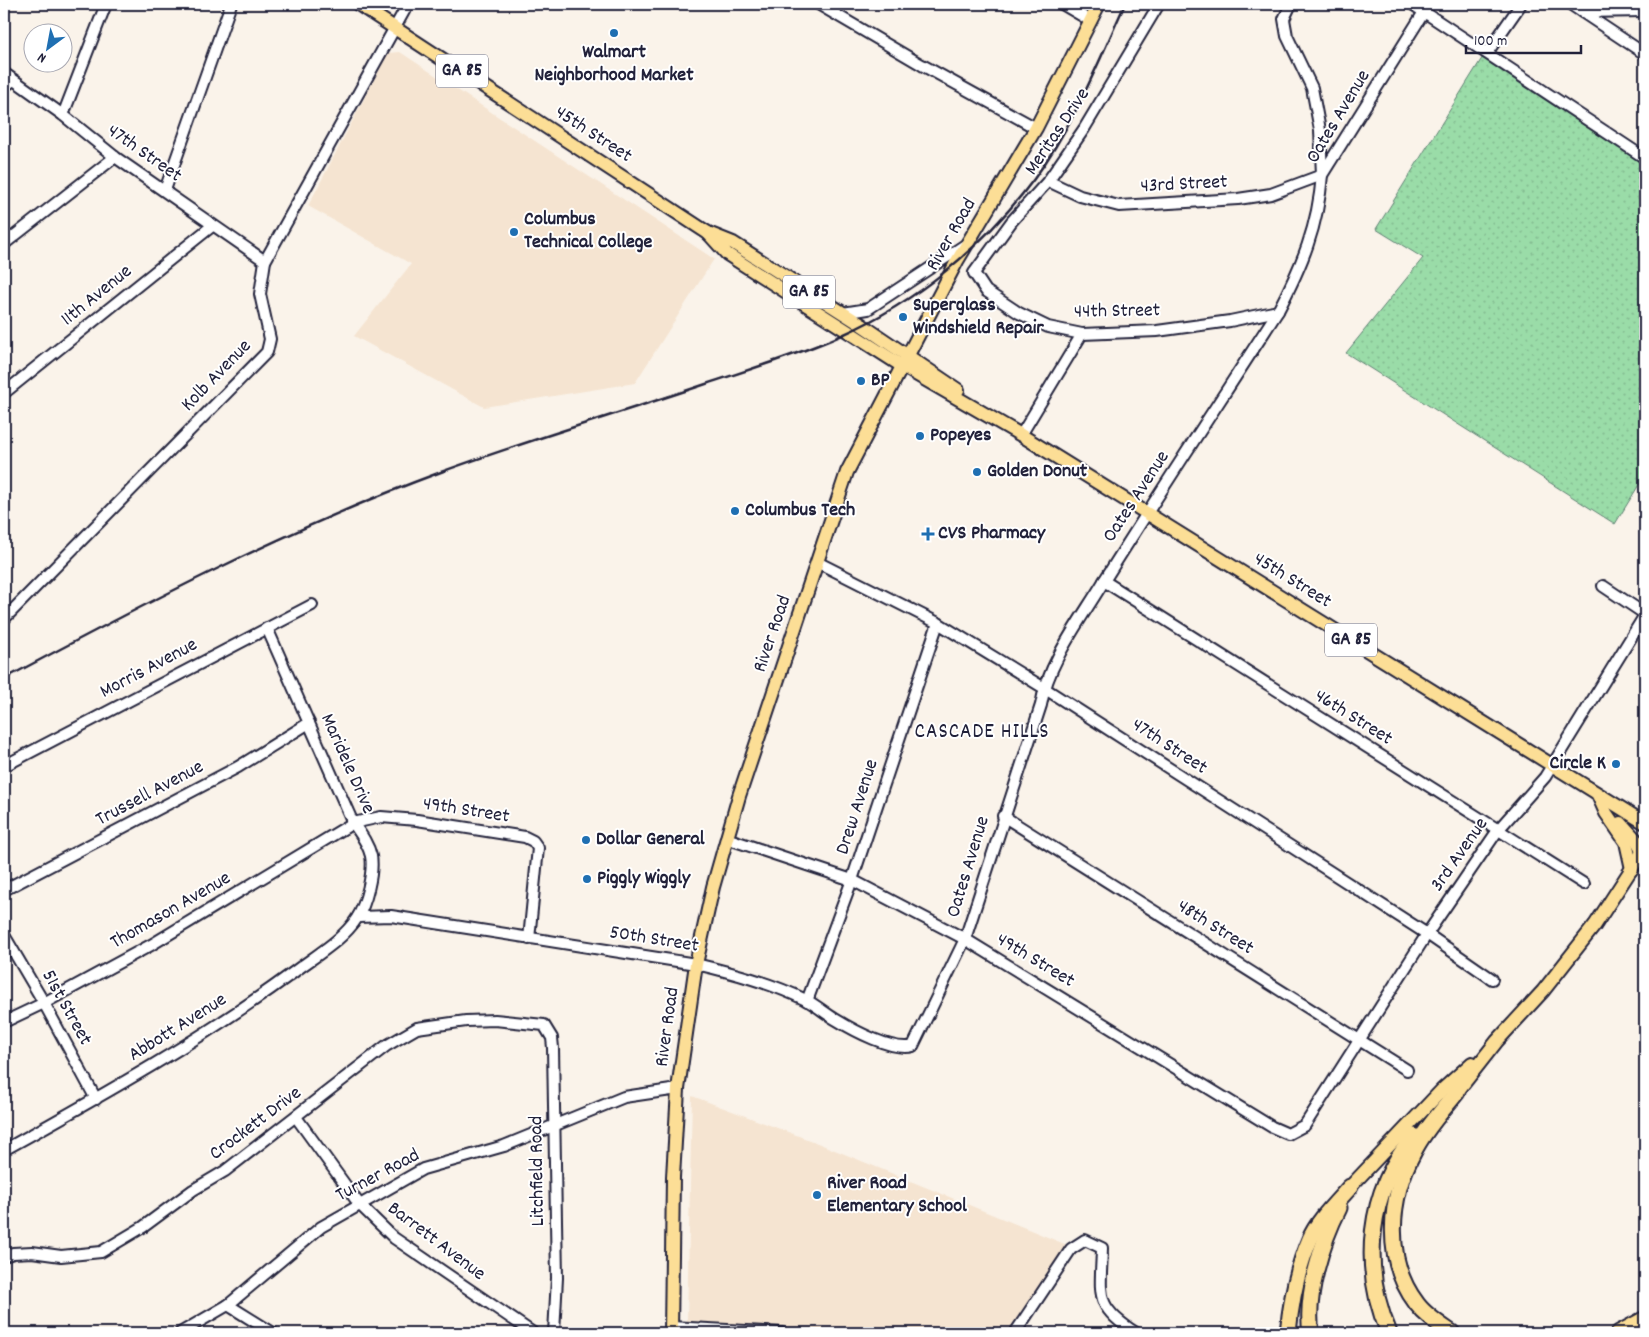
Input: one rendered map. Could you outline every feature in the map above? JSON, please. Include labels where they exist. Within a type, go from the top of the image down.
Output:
[{"type":"highway","points":[[1389,1333],[1377,1302],[1371,1268],[1372,1245],[1383,1188],[1392,1167],[1404,1148],[1457,1092]]},
{"type":"highway","points":[[1452,1333],[1425,1313],[1405,1285],[1397,1260],[1392,1229],[1397,1196],[1408,1164],[1426,1131],[1457,1092]]},
{"type":"highway","points":[[1288,1333],[1292,1290],[1310,1238],[1328,1212],[1350,1187]]},
{"type":"highway","points":[[1311,1333],[1314,1288],[1319,1262],[1327,1236],[1350,1187]]},
{"type":"highway","points":[[1620,1333],[1645,1319]]},
{"type":"main road","name":"45th Street","points":[[358,4],[708,233],[733,243],[843,312],[905,361]]},
{"type":"main road","name":"River Road","points":[[671,1330],[673,1177],[678,1089],[696,964],[726,838],[847,472],[970,241],[1036,128],[1099,4]]},
{"type":"main road","name":"45th Street","points":[[708,233],[727,254],[905,361],[1597,794],[1645,822]]},
{"type":"main road","points":[[1457,1092],[1497,1041],[1543,991],[1596,925],[1644,850],[1605,807],[1597,794]]},
{"type":"main road","points":[[1605,807],[1606,812],[1626,842],[1632,868]]},
{"type":"main road","points":[[1350,1187],[1442,1090],[1497,1041]]},
{"type":"street","points":[[63,115],[106,4]]},
{"type":"street","points":[[165,190],[231,4]]},
{"type":"street","name":"Kolb Avenue","points":[[4,619],[267,352],[270,339],[260,294],[265,261],[394,26],[408,4]]},
{"type":"street","points":[[818,4],[922,66],[1036,128]]},
{"type":"street","points":[[1062,4],[1091,21]]},
{"type":"street","name":"Meritas Drive","points":[[974,273],[1012,221],[1048,181],[1084,129],[1159,4]]},
{"type":"street","points":[[1291,4],[1284,19],[1287,36],[1312,88],[1320,130],[1322,174]]},
{"type":"street","points":[[1412,4],[1427,7],[1488,53],[1645,158]]},
{"type":"street","points":[[1488,53],[1521,4]]},
{"type":"street","points":[[1570,4],[1645,54]]},
{"type":"street","name":"Oates Avenue","points":[[920,1033],[965,939],[1041,705],[1044,688],[1072,632],[1278,310],[1297,275],[1312,236],[1320,203],[1322,174],[1427,7]]},
{"type":"street","points":[[1582,12],[1645,11]]},
{"type":"street","name":"47th Street","points":[[4,74],[63,115],[115,157],[265,261]]},
{"type":"street","points":[[4,87],[13,80]]},
{"type":"street","points":[[4,244],[115,157]]},
{"type":"street","name":"43rd Street","points":[[1048,181],[1080,196],[1119,206],[1238,199],[1271,194],[1322,174]]},
{"type":"street","name":"11th Avenue","points":[[4,394],[212,226]]},
{"type":"street","points":[[843,312],[868,309],[946,259],[970,241]]},
{"type":"street","name":"44th Street","points":[[974,273],[986,290],[1018,313],[1048,327],[1082,334],[1157,331],[1230,321],[1278,310]]},
{"type":"street","points":[[1022,435],[1082,334]]},
{"type":"street","name":"47th Street","points":[[817,562],[938,623],[1044,688],[1427,934],[1492,979]]},
{"type":"street","name":"46th Street","points":[[1104,581],[1584,884]]},
{"type":"street","points":[[1603,586],[1645,614]]},
{"type":"street","name":"Morris Avenue","points":[[4,766],[312,605]]},
{"type":"street","name":"3rd Avenue","points":[[1308,1120],[1427,934],[1498,830],[1545,778],[1645,614]]},
{"type":"street","name":"Drew Avenue","points":[[807,1001],[852,880],[938,623]]},
{"type":"street","name":"Maridele Drive","points":[[267,628],[352,823],[364,840],[371,858],[367,898],[358,917]]},
{"type":"street","name":"Trussell Avenue","points":[[4,890],[238,767],[309,724]]},
{"type":"street","name":"48th Street","points":[[1004,816],[1407,1070]]},
{"type":"street","name":"49th Street","points":[[352,823],[381,817],[417,820],[525,837],[533,841],[538,848],[529,939]]},
{"type":"street","name":"Thomason Avenue","points":[[4,1022],[44,1003],[151,945],[352,823]]},
{"type":"street","name":"49th Street","points":[[726,838],[852,880],[965,939],[1272,1127],[1288,1134],[1305,1125],[1308,1120]]},
{"type":"street","name":"50th Street","points":[[358,917],[391,916],[696,964],[744,975],[807,1001],[835,1019],[891,1045],[904,1049],[913,1046],[920,1033]]},
{"type":"street","name":"Abbott Avenue","points":[[4,1150],[96,1099],[253,1002],[322,951],[352,925],[358,917]]},
{"type":"street","name":"51st Street","points":[[4,935],[44,1003],[96,1099]]},
{"type":"street","name":"Crockett Drive","points":[[4,1256],[13,1252],[81,1256],[101,1252],[143,1227],[193,1190],[225,1171],[386,1046],[417,1028],[466,1021],[495,1020],[529,1023]]},
{"type":"street","name":"Litchfield Road","points":[[529,1023],[544,1024],[552,1038],[557,1278],[554,1333]]},
{"type":"street","name":"Turner Road","points":[[180,1333],[228,1305],[321,1228],[359,1204],[423,1169],[504,1146],[555,1123],[624,1097],[678,1089]]},
{"type":"street","name":"Barrett Avenue","points":[[296,1117],[359,1204],[394,1238],[533,1333]]},
{"type":"street","points":[[1015,1333],[1071,1249],[1085,1240],[1102,1248],[1102,1301],[1110,1314],[1136,1333]]},
{"type":"street","points":[[228,1305],[273,1333]]},
{"type":"street","points":[[671,1330],[782,1333]]},
{"type":"shaded area","name":"Columbus Technical College","points":[[400,52],[714,259],[635,383],[484,407],[354,336],[411,264],[308,206],[388,53]]},
{"type":"shaded area","name":"River Road Elementary School","points":[[692,1096],[820,1144],[1067,1245],[1012,1333],[797,1333],[772,1327],[687,1321]]},
{"type":"green space","points":[[1484,55],[1645,164],[1645,475],[1615,524],[1346,353],[1423,258],[1376,229]]},
{"type":"railway","points":[[4,679],[111,622],[219,568],[273,542],[384,494],[507,449],[791,356],[840,336],[896,307],[947,270],[971,249],[1014,204],[1034,179],[1073,116],[1125,4]]},
{"type":"place","name":"Walmart Neighborhood Market","points":[[614,33]]},
{"type":"place","name":"Columbus Technical College","points":[[514,232]]},
{"type":"place","name":"Superglass Windshield Repair","points":[[903,317]]},
{"type":"place","name":"BP","points":[[861,381]]},
{"type":"place","name":"Popeyes","points":[[920,436]]},
{"type":"place","name":"Golden Donut","points":[[977,472]]},
{"type":"place","name":"Columbus Tech","points":[[735,511]]},
{"type":"place","name":"CVS Pharmacy","points":[[928,534]]},
{"type":"place","name":"Circle K","points":[[1616,764]]},
{"type":"place","name":"Dollar General","points":[[586,840]]},
{"type":"place","name":"Piggly Wiggly","points":[[587,879]]},
{"type":"place","name":"River Road Elementary School","points":[[817,1195]]},
{"type":"district","name":"CASCADE HILLS","points":[[982,733]]}]
